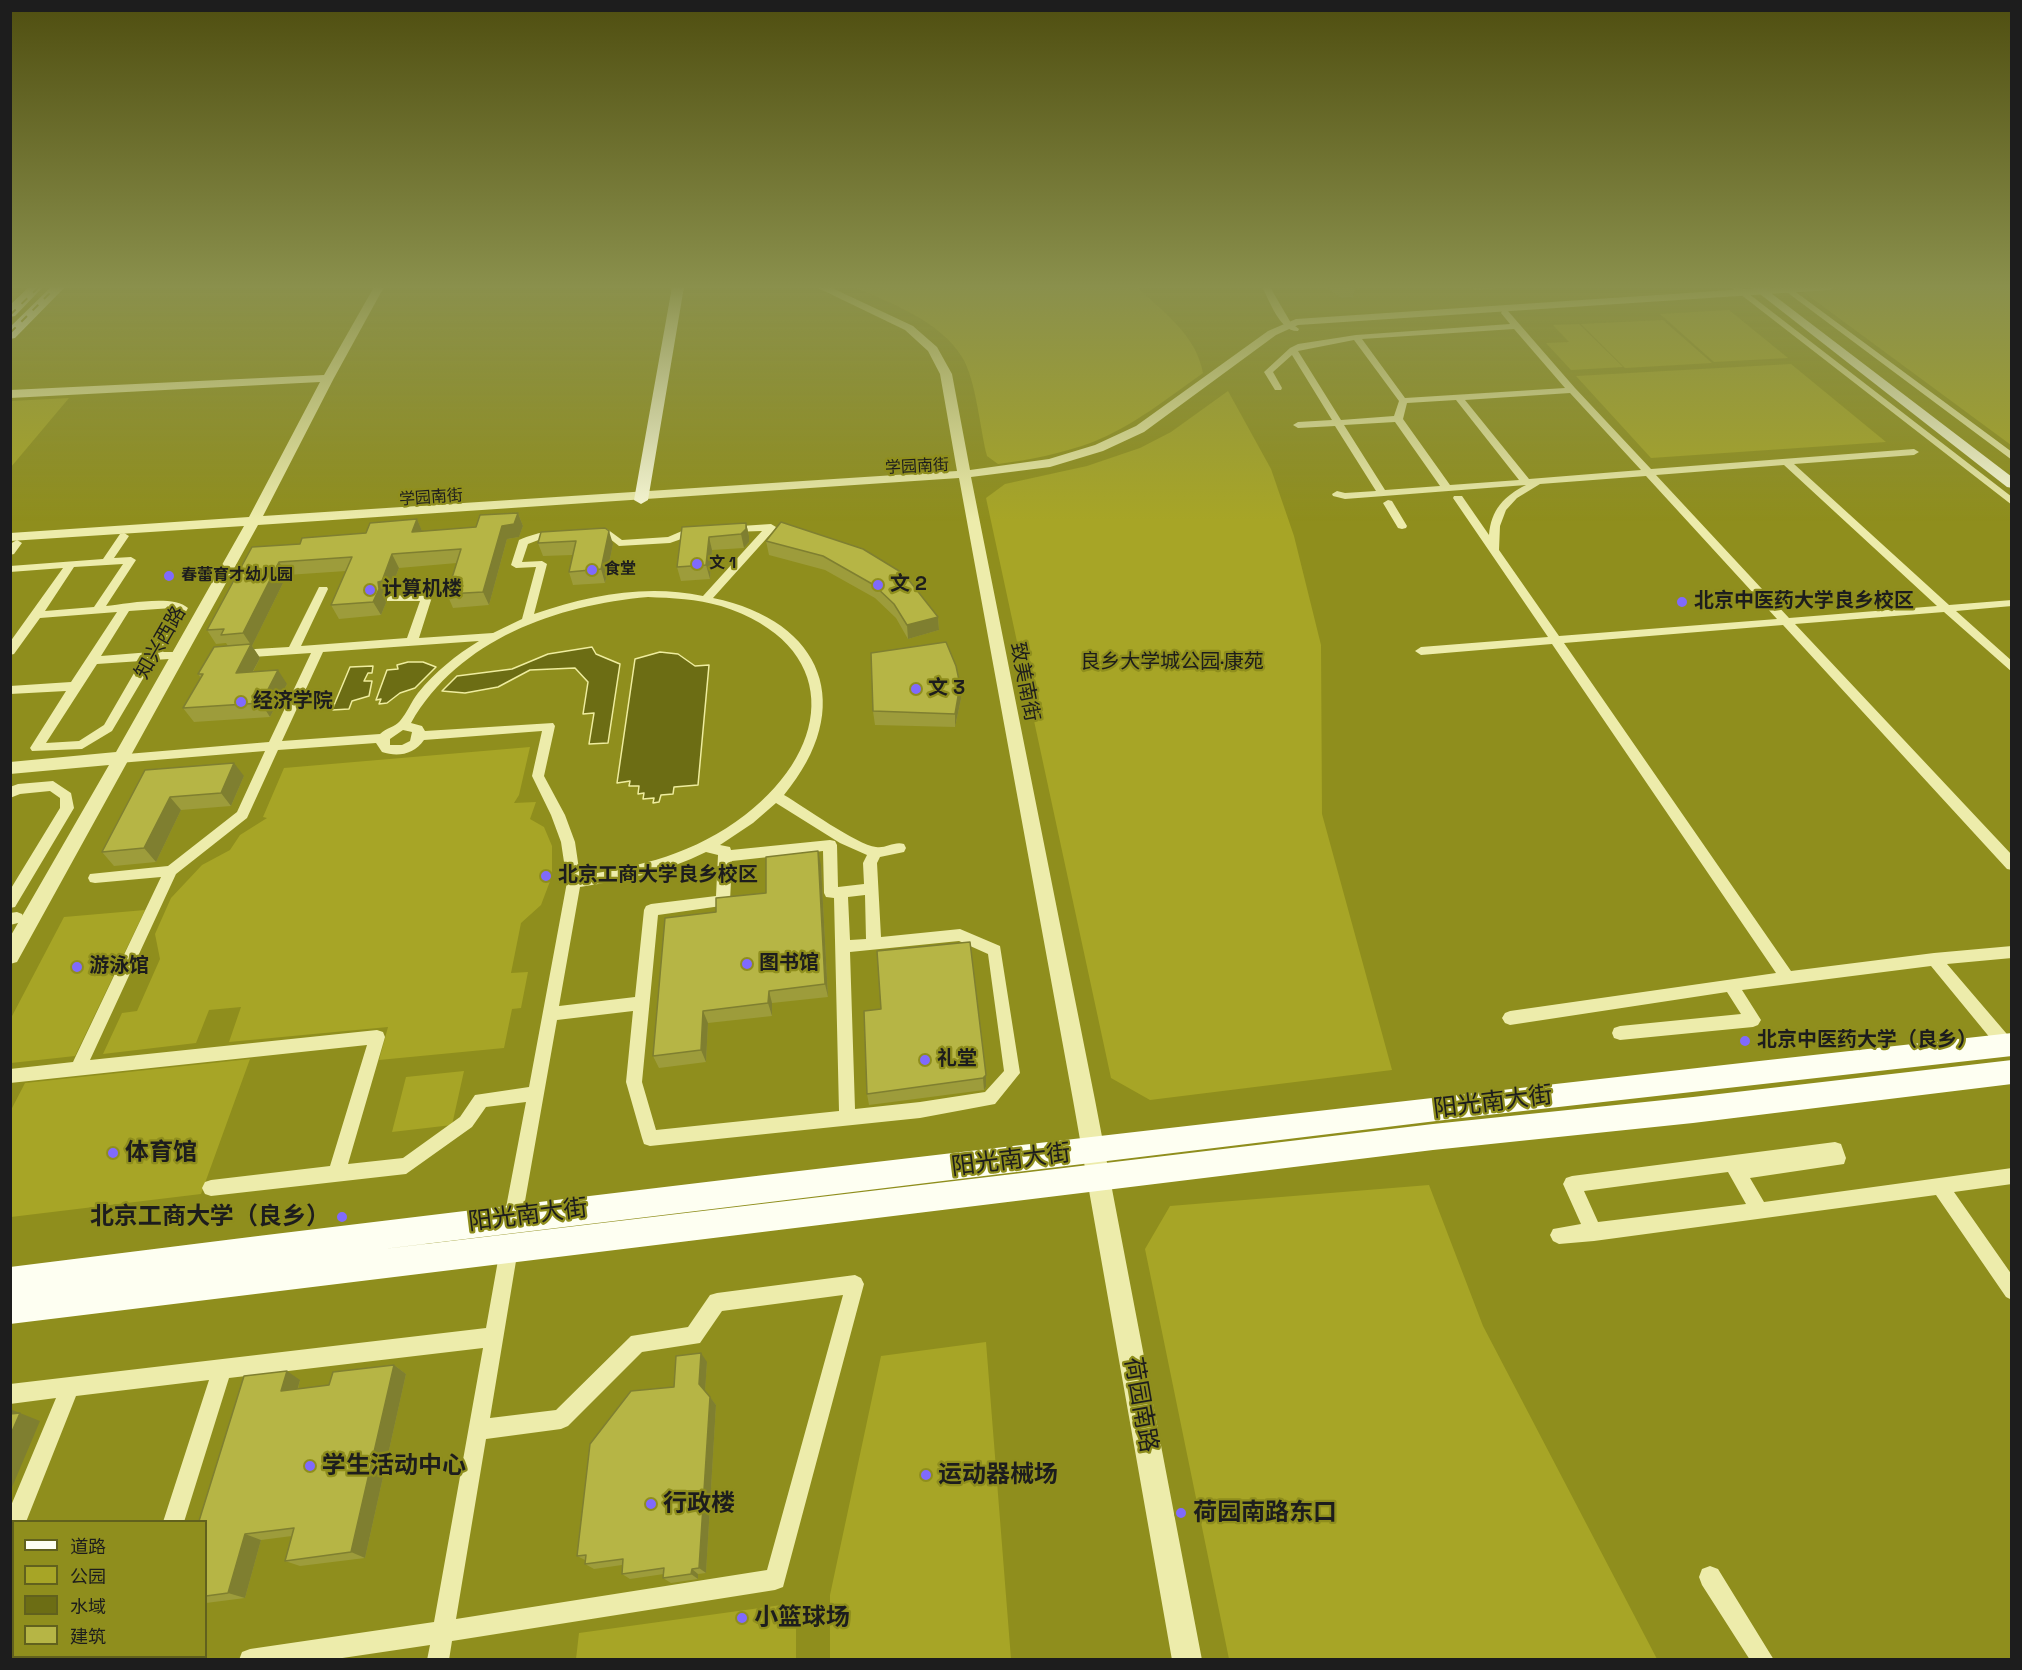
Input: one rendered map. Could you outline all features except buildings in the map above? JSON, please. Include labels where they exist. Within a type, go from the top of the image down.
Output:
[{"type":"main road","points":[[649,498],[667,365]]},
{"type":"main road","points":[[649,498],[659,475],[676,365]]},
{"type":"main road","points":[[1859,365],[2012,484]]},
{"type":"main road","points":[[1868,365],[2012,468]]},
{"type":"main road","name":"阳光南大街","points":[[10,1309],[509,1249],[1096,1164],[1461,1106],[2008,1044]]},
{"type":"main road","name":"阳光南大街","points":[[10,1282],[513,1218],[1096,1164],[1433,1137],[1693,1110],[2012,1071]]},
{"type":"street","name":"知兴西路","points":[[10,956],[252,524],[335,365]]},
{"type":"street","name":"致美南街","points":[[941,365],[946,374],[966,477],[993,631],[1096,1164]]},
{"type":"street","name":"学园南街","points":[[12,544],[252,524],[966,477],[1055,467],[1131,441],[1179,413],[1242,365]]},
{"type":"street","points":[[1276,365],[1268,372],[1278,388]]},
{"type":"street","points":[[1302,365],[1382,493]]},
{"type":"street","points":[[1377,365],[1403,400]]},
{"type":"street","points":[[1550,365],[2012,865]]},
{"type":"street","points":[[1851,365],[2012,502]]},
{"type":"street","points":[[1875,365],[2012,457]]},
{"type":"street","points":[[10,394],[328,378]]},
{"type":"street","points":[[1403,400],[1572,390]]},
{"type":"street","points":[[1458,397],[1526,482]]},
{"type":"street","points":[[1398,419],[1403,400]]},
{"type":"street","points":[[1298,425],[1398,419]]},
{"type":"street","points":[[1398,419],[1447,488]]},
{"type":"street","points":[[1337,494],[1345,496],[1914,452]]},
{"type":"street","points":[[1786,462],[2012,668]]},
{"type":"street","points":[[1494,550],[1493,527],[1498,511],[1513,496],[1542,481]]},
{"type":"street","points":[[1458,498],[1787,977]]},
{"type":"street","points":[[1388,503],[1402,525]]},
{"type":"street","name":"学园南街","points":[[12,544],[252,524]]},
{"type":"street","points":[[527,620],[542,564],[516,565],[523,542],[540,536],[607,532],[619,543],[670,540],[689,531],[771,527],[706,599]]},
{"type":"street","points":[[102,562],[120,536]]},
{"type":"street","points":[[10,569],[131,560],[98,610]]},
{"type":"street","points":[[10,651],[71,564]]},
{"type":"street","points":[[293,650],[323,589]]},
{"type":"street","points":[[402,726],[413,707],[448,669],[470,651],[527,620],[554,610],[608,598],[639,594],[706,599],[741,609],[778,629],[805,658],[813,674],[818,693],[819,712],[815,732],[807,753],[795,773],[776,796],[757,813],[705,847],[671,862],[641,871],[574,882]]},
{"type":"street","points":[[391,599],[427,597],[412,641]]},
{"type":"street","points":[[1421,651],[2012,603]]},
{"type":"street","points":[[37,615],[173,604],[182,608],[108,728],[82,745],[36,747],[125,608]]},
{"type":"street","points":[[224,655],[498,635]]},
{"type":"street","points":[[78,1069],[171,871],[242,815],[320,648]]},
{"type":"street","points":[[93,660],[169,655]]},
{"type":"street","points":[[10,690],[75,686]]},
{"type":"street","points":[[10,768],[383,738],[402,726],[418,729],[419,736],[414,744],[396,751],[386,749],[382,742],[383,738]]},
{"type":"street","points":[[419,736],[549,726],[538,776],[558,815],[568,842],[574,882],[513,1218]]},
{"type":"street","points":[[10,793],[18,789],[53,786],[66,796],[66,808],[10,903]]},
{"type":"street","points":[[776,796],[845,839],[875,852],[899,848]]},
{"type":"street","points":[[725,856],[830,845],[831,893],[872,889]]},
{"type":"street","points":[[705,847],[725,851],[723,902],[651,910],[634,1082],[650,1138],[920,1110],[989,1099],[1012,1073],[995,950],[960,935],[842,947]]},
{"type":"street","points":[[874,944],[870,863],[875,852]]},
{"type":"street","points":[[95,878],[171,871]]},
{"type":"street","points":[[841,892],[847,1118]]},
{"type":"street","points":[[1510,1018],[1787,977],[2012,952]]},
{"type":"street","points":[[1934,959],[2008,1044]]},
{"type":"street","points":[[1620,1033],[1753,1020],[1731,985]]},
{"type":"street","points":[[550,1014],[643,1003]]},
{"type":"street","points":[[10,1076],[377,1036],[337,1173]]},
{"type":"street","points":[[211,1188],[406,1166],[466,1122],[481,1100],[536,1094]]},
{"type":"street","points":[[1594,1232],[1572,1184],[1835,1150],[1838,1158],[1736,1172],[1760,1211]]},
{"type":"street","name":"荷园南路","points":[[1096,1164],[1187,1659]]},
{"type":"street","points":[[1559,1235],[1760,1211],[2012,1176]]},
{"type":"street","points":[[1939,1185],[2012,1291]]},
{"type":"street","points":[[438,1659],[509,1249]]},
{"type":"street","points":[[250,1659],[443,1632],[775,1579],[855,1284],[717,1302],[693,1336],[638,1343],[561,1419],[477,1430]]},
{"type":"street","points":[[10,1394],[493,1337]]},
{"type":"street","points":[[173,1520],[222,1369]]},
{"type":"street","points":[[15,1520],[70,1387]]},
{"type":"street","points":[[1710,1577],[1763,1659]]},
{"type":"green space","points":[[1201,365],[1203,373],[1150,411],[1093,442],[1058,453],[998,464],[987,456],[967,366]]},
{"type":"green space","points":[[1566,365],[1621,365],[1623,367],[1571,370]]},
{"type":"green space","points":[[1622,365],[1678,365],[1625,368]]},
{"type":"green space","points":[[1792,365],[1886,442],[1651,458],[1576,376]]},
{"type":"green space","points":[[1902,365],[2011,365],[2011,445]]},
{"type":"green space","name":"良乡大学城公园·康苑","points":[[1228,391],[1271,469],[1294,536],[1321,645],[1322,814],[1392,1070],[1150,1100],[1111,1078],[986,498],[1005,484],[1087,466],[1140,448],[1171,432]]},
{"type":"green space","points":[[69,398],[11,467],[11,401]]},
{"type":"green space","points":[[530,747],[519,795],[514,803],[536,802],[530,819],[544,827],[552,846],[552,876],[541,905],[521,923],[511,973],[528,972],[521,1008],[512,1009],[504,1048],[379,1060],[388,1027],[229,1042],[241,1007],[209,1010],[196,1043],[103,1054],[122,1013],[137,1011],[160,959],[155,934],[171,898],[202,865],[230,850],[240,835],[267,818],[263,817],[284,768]]},
{"type":"green space","name":"游泳馆","points":[[145,910],[75,1056],[11,1063],[11,1018],[64,917]]},
{"type":"green space","name":"体育馆","points":[[250,1059],[201,1194],[11,1217],[10,1112],[25,1083]]},
{"type":"green space","points":[[464,1071],[452,1125],[392,1132],[406,1077]]},
{"type":"green space","points":[[1429,1185],[1483,1326],[1657,1659],[1229,1659],[1145,1249],[1170,1206]]},
{"type":"green space","name":"运动器械场","points":[[986,1342],[1011,1659],[830,1659],[830,1595],[881,1356]]},
{"type":"green space","name":"小篮球场","points":[[796,1603],[796,1659],[576,1659],[579,1633]]},
{"type":"water","points":[[592,647],[596,654],[620,664],[608,743],[589,744],[594,713],[583,714],[588,682],[575,668],[530,670],[498,687],[465,693],[442,691],[457,676],[512,669],[548,654]]},
{"type":"water","points":[[660,652],[678,654],[695,666],[709,665],[698,785],[674,787],[673,794],[661,795],[659,802],[653,803],[654,798],[643,799],[644,793],[638,794],[639,786],[629,786],[630,781],[617,783],[635,659]]},
{"type":"water","points":[[423,662],[436,667],[415,688],[400,693],[387,703],[379,704],[381,699],[376,700],[387,670],[398,669],[397,665]]},
{"type":"water","points":[[373,666],[372,673],[368,673],[364,681],[372,681],[369,696],[352,701],[349,709],[332,710],[350,667]]},
{"type":"place","name":"文 1","points":[[697,564]]},
{"type":"place","name":"食堂","points":[[592,570]]},
{"type":"place","name":"春蕾育才幼儿园","points":[[169,576]]},
{"type":"place","name":"文 2","points":[[878,585]]},
{"type":"place","name":"计算机楼","points":[[370,590]]},
{"type":"place","name":"北京中医药大学良乡校区","points":[[1682,602]]},
{"type":"place","name":"文 3","points":[[916,689]]},
{"type":"place","name":"经济学院","points":[[241,702]]},
{"type":"place","name":"北京工商大学良乡校区","points":[[546,876]]},
{"type":"place","name":"图书馆","points":[[747,964]]},
{"type":"place","name":"游泳馆","points":[[77,967]]},
{"type":"place","name":"北京中医药大学（良乡）","points":[[1745,1041]]},
{"type":"place","name":"礼堂","points":[[925,1060]]},
{"type":"place","name":"体育馆","points":[[113,1153]]},
{"type":"place","name":"北京工商大学（良乡）","points":[[342,1217]]},
{"type":"place","name":"学生活动中心","points":[[310,1466]]},
{"type":"place","name":"运动器械场","points":[[926,1475]]},
{"type":"place","name":"行政楼","points":[[651,1504]]},
{"type":"place","name":"荷园南路东口","points":[[1181,1513]]},
{"type":"place","name":"小篮球场","points":[[742,1618]]}]
